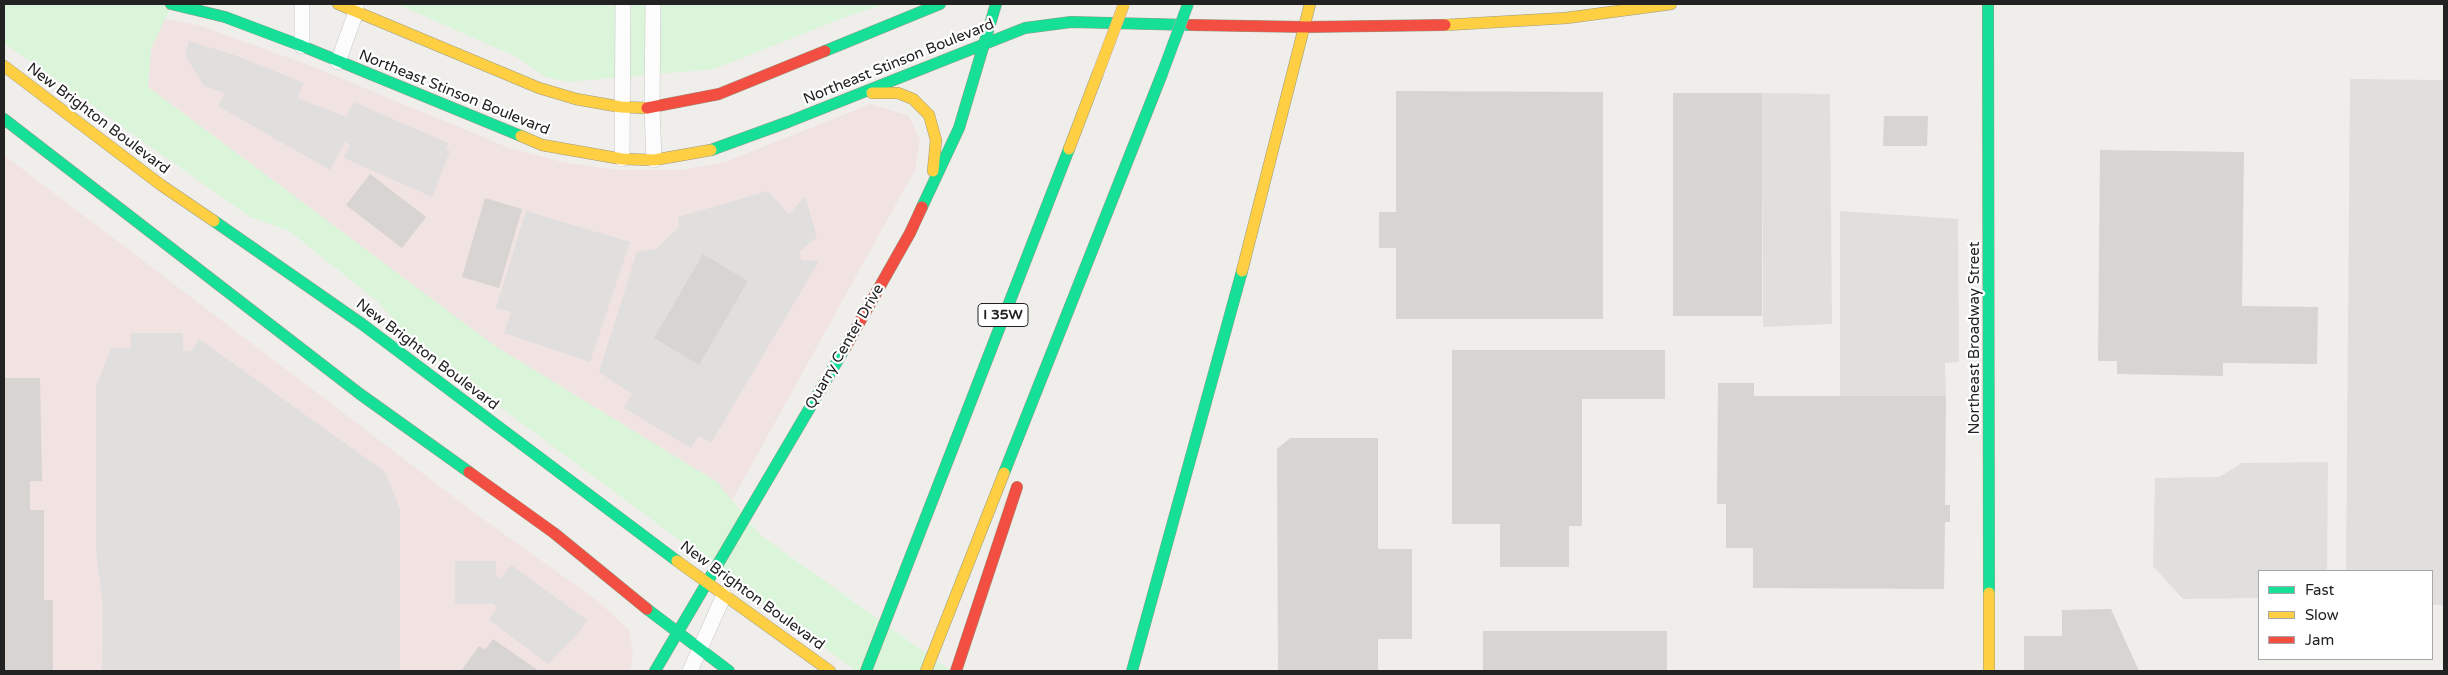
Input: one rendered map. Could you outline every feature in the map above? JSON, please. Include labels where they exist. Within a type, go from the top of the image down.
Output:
[{"type":"main road","name":"Northeast Stinson Boulevard","points":[[171,4],[225,17],[302,46],[542,145],[622,159],[654,160],[705,152],[788,122],[1025,28],[1071,22],[1306,27],[1489,24],[1566,18],[1671,4]]},
{"type":"main road","points":[[338,4],[356,8],[539,88],[576,99],[621,107],[652,108],[719,94],[940,4]]},
{"type":"main road","name":"Quarry Center Drive","points":[[655,671],[708,584],[722,555],[890,271],[959,128],[996,4]]},
{"type":"main road","name":"I 35W","points":[[866,671],[1124,4]]},
{"type":"main road","points":[[926,671],[1092,255],[1188,4]]},
{"type":"main road","points":[[1132,671],[1236,293],[1306,27],[1310,4]]},
{"type":"main road","name":"Northeast Broadway Street","points":[[1988,4],[1989,671]]},
{"type":"main road","name":"New Brighton Boulevard","points":[[4,66],[161,185],[362,324],[708,584],[830,671]]},
{"type":"main road","points":[[859,93],[898,93],[913,100],[928,115],[934,127],[936,140],[932,186]]},
{"type":"main road","points":[[4,119],[360,394],[554,533],[676,634],[729,671]]},
{"type":"main road","points":[[1041,414],[1092,255]]},
{"type":"main road","points":[[956,671],[1019,479]]},
{"type":"street","points":[[302,4],[302,46]]},
{"type":"street","points":[[622,159],[623,4]]},
{"type":"street","points":[[654,4],[652,108],[654,160]]},
{"type":"street","points":[[338,62],[356,8]]},
{"type":"street","points":[[690,671],[698,649],[724,595]]},
{"type":"shaded area","points":[[164,19],[198,25],[306,64],[512,149],[562,162],[617,170],[681,170],[725,162],[871,104],[909,116],[920,140],[915,170],[732,500],[717,482],[495,346],[148,87],[151,49]]},
{"type":"shaded area","points":[[189,41],[234,55],[304,83],[297,98],[346,117],[354,102],[448,143],[446,149],[450,151],[432,197],[344,158],[350,145],[345,142],[330,170],[218,106],[225,93],[204,86],[185,55]]},
{"type":"shaded area","points":[[2350,79],[2444,80],[2444,605],[2433,605],[2433,570],[2346,570]]},
{"type":"shaded area","points":[[1762,93],[1830,94],[1832,324],[1763,327]]},
{"type":"shaded area","points":[[4,155],[479,516],[598,601],[629,630],[633,655],[630,671],[4,671]]},
{"type":"shaded area","points":[[768,191],[789,215],[805,196],[817,237],[800,251],[801,260],[819,261],[711,443],[699,435],[691,448],[624,408],[632,394],[599,372],[637,252],[656,249],[679,227],[678,217]],"holes":[[[703,255],[748,281],[699,365],[654,338]]]},
{"type":"shaded area","points":[[526,211],[630,242],[590,362],[504,333],[511,312],[496,308]]},
{"type":"shaded area","points":[[1840,211],[1958,219],[1959,362],[1945,363],[1946,396],[1840,396]]},
{"type":"shaded area","points":[[131,333],[183,333],[183,350],[191,352],[199,339],[385,472],[400,509],[400,671],[102,671],[103,606],[96,550],[96,387],[111,348],[131,348]]},
{"type":"shaded area","points":[[2328,462],[2327,570],[2258,570],[2258,598],[2183,599],[2153,566],[2155,478],[2219,477],[2242,463]]},
{"type":"shaded area","points":[[455,561],[496,561],[496,576],[500,579],[511,565],[587,620],[579,632],[548,664],[489,620],[497,608],[493,604],[455,604]]},
{"type":"green space","points":[[4,4],[172,4],[151,49],[148,87],[495,346],[717,482],[760,535],[951,671],[856,671],[415,344],[377,301],[289,231],[250,217],[4,43]]},
{"type":"green space","points":[[397,4],[886,4],[848,16],[714,69],[568,82],[546,77],[517,57]]},
{"type":"building","points":[[1396,91],[1603,92],[1603,319],[1396,319],[1396,248],[1379,248],[1379,212],[1396,212]]},
{"type":"building","points":[[1673,93],[1762,93],[1762,316],[1673,316]]},
{"type":"building","points":[[1884,116],[1928,116],[1927,146],[1883,146]]},
{"type":"building","points":[[2100,150],[2244,152],[2242,306],[2318,307],[2317,364],[2223,363],[2223,376],[2117,374],[2117,361],[2098,361]]},
{"type":"building","points":[[370,174],[426,217],[402,248],[346,205]]},
{"type":"building","points":[[485,198],[522,209],[499,288],[462,277]]},
{"type":"building","points":[[703,254],[748,281],[699,365],[654,338]]},
{"type":"building","points":[[1452,350],[1665,350],[1665,399],[1582,399],[1582,526],[1569,526],[1569,567],[1500,567],[1500,524],[1452,524]]},
{"type":"building","points":[[4,378],[40,378],[42,481],[30,481],[30,510],[44,510],[44,600],[53,600],[53,671],[4,671]]},
{"type":"building","points":[[1718,383],[1754,383],[1754,396],[1946,396],[1945,505],[1950,505],[1950,522],[1945,522],[1944,589],[1753,588],[1753,548],[1726,548],[1726,504],[1717,504]]},
{"type":"building","points":[[1290,438],[1378,438],[1378,549],[1412,549],[1412,639],[1378,639],[1378,671],[1278,671],[1277,449]]},
{"type":"building","points":[[2111,609],[2139,671],[2024,671],[2024,636],[2062,636],[2062,610]]},
{"type":"building","points":[[1483,631],[1667,631],[1667,671],[1483,671]]},
{"type":"building","points":[[493,639],[539,671],[461,671],[479,646],[485,650]]},
{"type":"traffic: fast","points":[[171,4],[225,17],[302,46],[521,136]]},
{"type":"traffic: fast","points":[[825,51],[940,4]]},
{"type":"traffic: fast","points":[[922,207],[959,128],[996,4]]},
{"type":"traffic: fast","points":[[1162,74],[1188,4]]},
{"type":"traffic: fast","points":[[1988,4],[1989,593]]},
{"type":"traffic: fast","points":[[711,150],[788,122],[1025,28],[1071,22],[1191,25]]},
{"type":"traffic: fast","points":[[1004,473],[1162,74]]},
{"type":"traffic: fast","points":[[4,119],[360,394],[469,472]]},
{"type":"traffic: fast","points":[[866,671],[1069,149]]},
{"type":"traffic: fast","points":[[214,221],[362,324],[677,561]]},
{"type":"traffic: fast","points":[[1132,671],[1242,271]]},
{"type":"traffic: fast","points":[[655,671],[845,348]]},
{"type":"traffic: fast","points":[[647,609],[729,671]]},
{"type":"traffic: slow","points":[[338,4],[539,88],[576,99],[621,107],[647,108]]},
{"type":"traffic: slow","points":[[1098,73],[1124,4]]},
{"type":"traffic: slow","points":[[1242,271],[1310,4]]},
{"type":"traffic: slow","points":[[1445,25],[1566,18],[1671,4]]},
{"type":"traffic: slow","points":[[4,66],[161,185],[214,221]]},
{"type":"traffic: slow","points":[[1069,149],[1098,73]]},
{"type":"traffic: slow","points":[[872,93],[898,93],[913,99],[929,115],[936,140],[933,171]]},
{"type":"traffic: slow","points":[[521,136],[542,145],[622,159],[654,160],[711,150]]},
{"type":"traffic: slow","points":[[926,671],[1004,473]]},
{"type":"traffic: slow","points":[[677,561],[830,671]]},
{"type":"traffic: slow","points":[[1989,593],[1989,671]]},
{"type":"traffic: jam","points":[[1191,25],[1306,27],[1445,25]]},
{"type":"traffic: jam","points":[[647,108],[719,94],[825,51]]},
{"type":"traffic: jam","points":[[845,348],[910,233],[922,207]]},
{"type":"traffic: jam","points":[[469,472],[554,533],[647,609]]},
{"type":"traffic: jam","points":[[956,671],[1017,487]]}]
